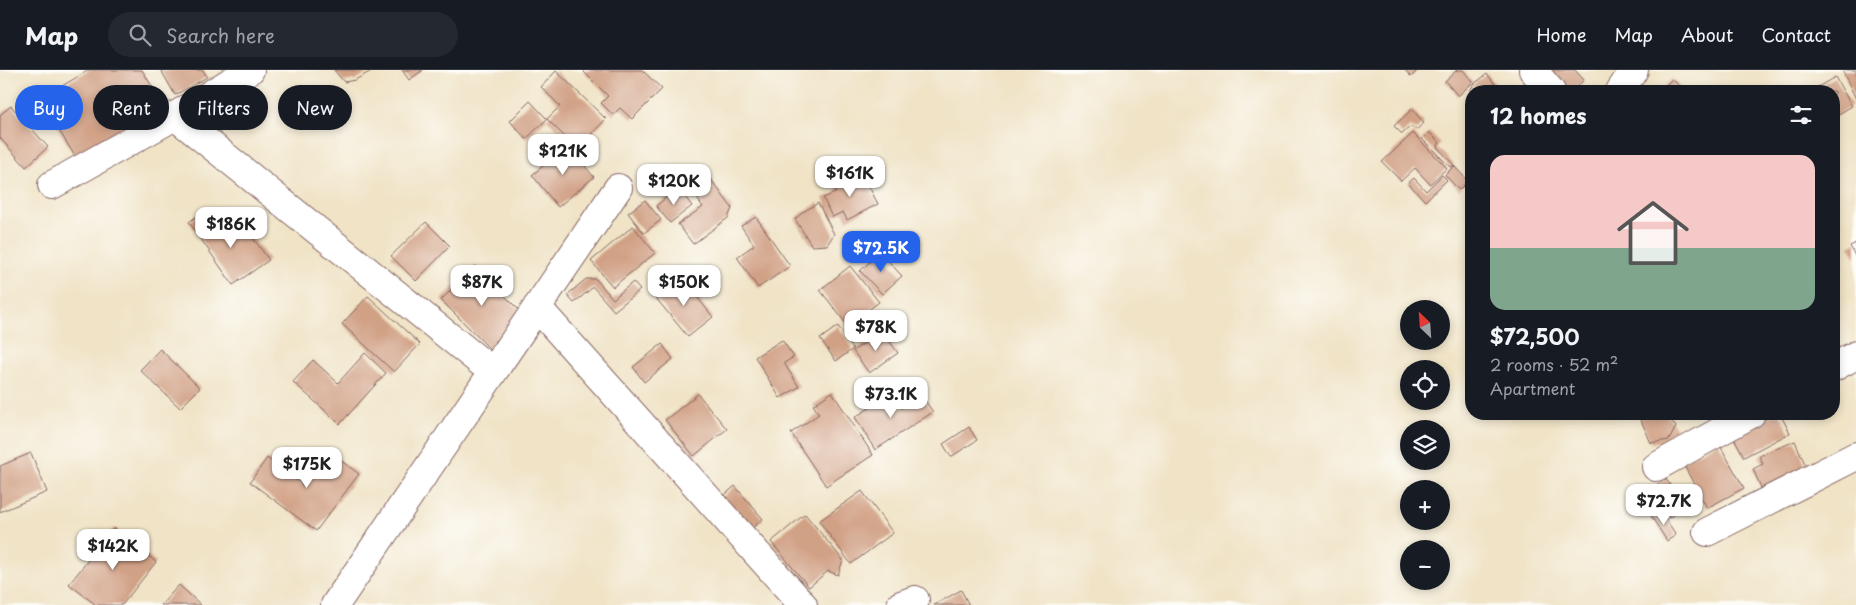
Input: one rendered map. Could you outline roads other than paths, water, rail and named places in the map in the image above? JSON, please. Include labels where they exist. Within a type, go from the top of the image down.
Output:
[{"type":"street","points":[[52,185],[175,116],[250,70]]},
{"type":"street","points":[[1533,70],[1546,85]]},
{"type":"street","points":[[1624,85],[1634,70]]},
{"type":"street","points":[[175,116],[493,372]]},
{"type":"street","points":[[335,605],[618,188]]},
{"type":"street","points":[[537,307],[802,605]]},
{"type":"street","points":[[1840,364],[1856,355]]},
{"type":"street","points":[[1656,467],[1740,420]]},
{"type":"street","points":[[1707,532],[1856,456]]}]
